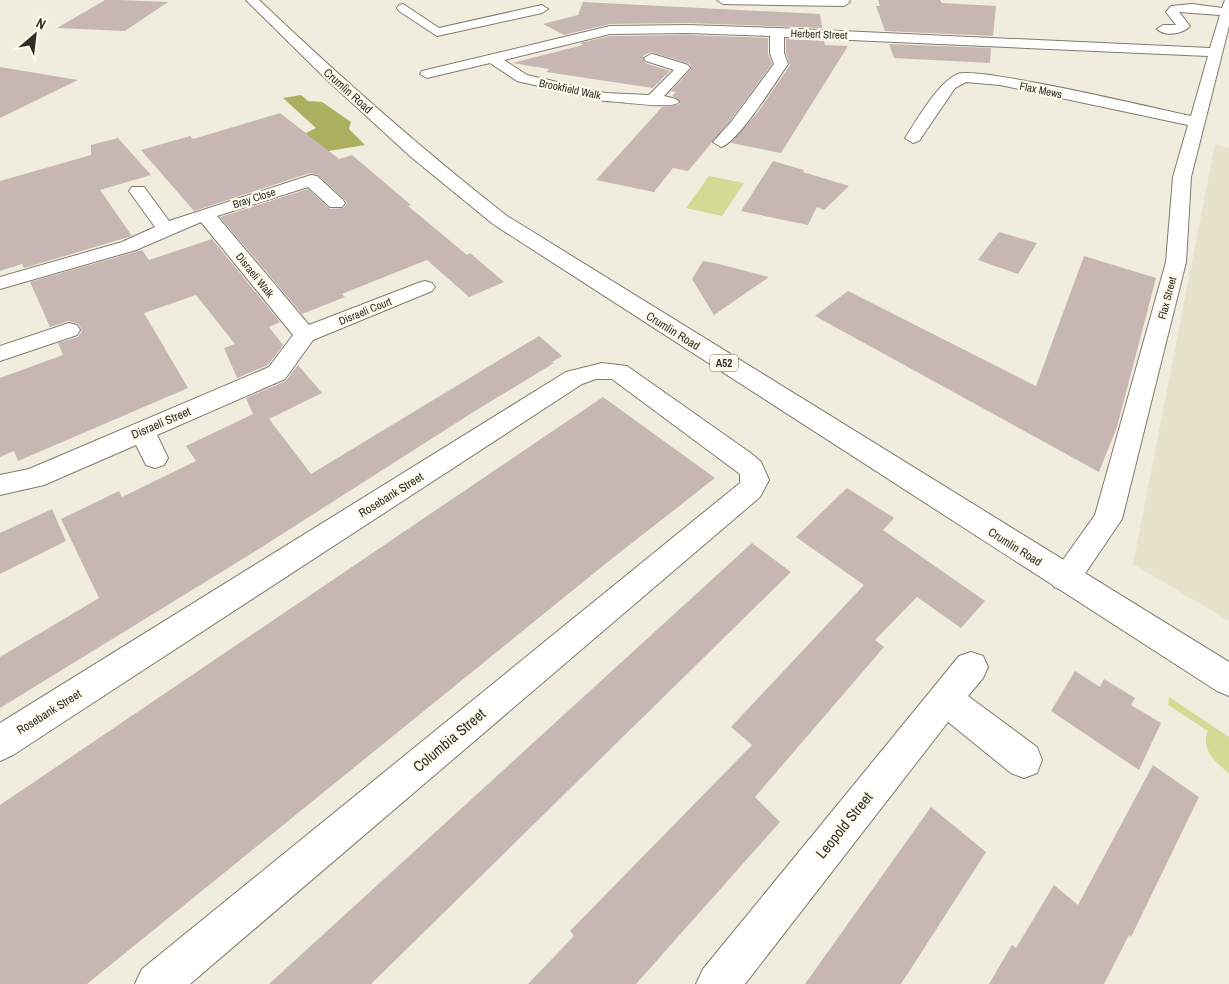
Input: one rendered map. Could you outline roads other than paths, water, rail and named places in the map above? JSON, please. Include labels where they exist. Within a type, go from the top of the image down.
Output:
[{"type":"street","name":"Crumlin Road","points":[[252,0],[331,76],[417,153],[500,220],[1229,680]]},
{"type":"street","points":[[723,0],[844,1],[850,27]]},
{"type":"street","points":[[404,8],[437,32],[542,9]]},
{"type":"street","points":[[493,8],[522,26]]},
{"type":"street","name":"Flax Street","points":[[1065,578],[1108,519],[1176,262],[1182,177],[1197,122],[1213,93],[1216,52],[1228,8]]},
{"type":"street","points":[[1163,29],[1176,29],[1184,26],[1172,12],[1175,9],[1228,8]]},
{"type":"street","name":"Herbert Street","points":[[427,74],[610,30],[687,29],[777,32],[850,27],[1216,52]]},
{"type":"street","points":[[721,142],[737,125],[781,64],[777,53],[777,32]]},
{"type":"street","points":[[538,34],[555,43]]},
{"type":"street","name":"Brookfield Walk","points":[[492,58],[522,78],[604,97],[619,96],[671,102]]},
{"type":"street","points":[[651,58],[682,68],[653,99]]},
{"type":"street","name":"Flax Mews","points":[[914,138],[950,85],[963,77],[1000,81],[1197,122]]},
{"type":"street","name":"Bray Close","points":[[0,283],[128,246],[165,228],[311,180],[336,203]]},
{"type":"street","points":[[138,191],[165,228]]},
{"type":"street","name":"Disraeli Walk","points":[[205,214],[305,335]]},
{"type":"street","name":"Disraeli Court","points":[[305,335],[425,286]]},
{"type":"street","points":[[0,354],[69,330]]},
{"type":"street","name":"Disraeli Street","points":[[0,485],[34,478],[277,373],[305,335]]},
{"type":"street","name":"Rosebank Street","points":[[0,743],[566,383],[589,372],[604,370],[619,372],[743,460],[752,469],[755,480],[750,490],[741,497]]},
{"type":"street","points":[[142,431],[155,458]]},
{"type":"street","name":"Columbia Street","points":[[157,984],[741,497]]},
{"type":"street","name":"Leopold Street","points":[[718,984],[971,667]]},
{"type":"street","points":[[945,699],[1024,760]]}]
